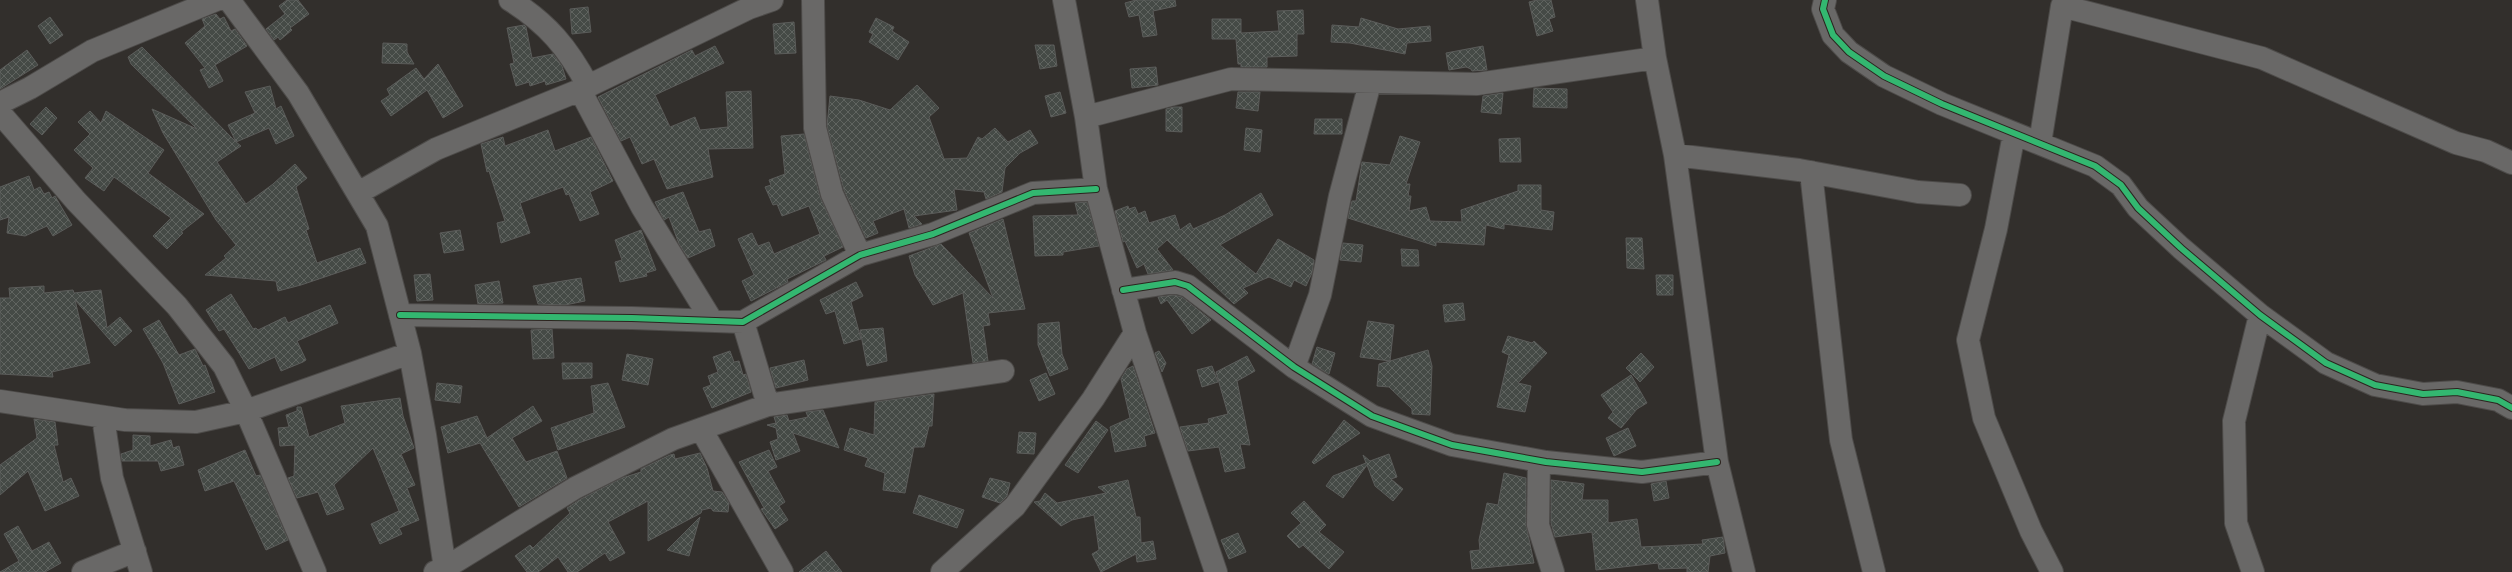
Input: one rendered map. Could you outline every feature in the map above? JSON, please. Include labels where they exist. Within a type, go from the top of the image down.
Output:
[{"type":"street","points":[[0,103],[30,88],[92,51],[216,0]]},
{"type":"street","points":[[229,0],[298,93],[378,226],[410,352],[442,571],[575,488],[673,440],[768,405],[1003,371]]},
{"type":"street","points":[[510,0],[534,15],[572,55],[584,88],[642,207],[712,321]]},
{"type":"street","points":[[358,193],[436,149],[584,88],[747,4],[772,0]]},
{"type":"street","points":[[813,0],[815,128],[832,194],[860,255]]},
{"type":"street","points":[[1064,0],[1086,117],[1096,189],[1135,334],[1216,572]]},
{"type":"street","points":[[1647,0],[1655,58],[1675,155],[1717,462],[1744,572]]},
{"type":"street","points":[[1825,0],[1823,9],[1833,35],[1849,52],[1884,76],[1942,104],[2095,166],[2121,185],[2138,208],[2180,248],[2260,316],[2326,363],[2375,385],[2423,394],[2457,392],[2498,400],[2512,408]]},
{"type":"street","points":[[2040,143],[2062,3],[2262,58],[2456,143],[2486,151],[2512,163]]},
{"type":"street","points":[[1086,117],[1231,79],[1477,84],[1655,58]]},
{"type":"street","points":[[1294,367],[1320,295],[1340,196],[1370,83]]},
{"type":"street","points":[[0,113],[76,202],[177,306],[224,366],[246,411],[315,572]]},
{"type":"street","points":[[2014,134],[1996,229],[1968,340],[1984,418],[2030,531],[2052,572]]},
{"type":"street","points":[[1675,155],[1811,172],[1918,192],[1960,195]]},
{"type":"street","points":[[1811,172],[1841,440],[1874,572]]},
{"type":"street","points":[[400,315],[743,322],[860,255],[933,234],[1033,193],[1096,189]]},
{"type":"street","points":[[1123,290],[1175,282],[1188,286],[1294,367],[1372,416],[1452,445],[1540,461],[1642,472],[1717,462]]},
{"type":"street","points":[[2252,572],[2236,523],[2234,421],[2260,316]]},
{"type":"street","points":[[743,322],[768,405]]},
{"type":"street","points":[[942,572],[1015,506],[1093,399],[1135,334]]},
{"type":"street","points":[[0,402],[125,420],[196,422],[246,411],[410,352]]},
{"type":"street","points":[[103,417],[112,478],[141,572]]},
{"type":"street","points":[[701,429],[782,572]]},
{"type":"street","points":[[1540,461],[1538,525],[1553,572]]},
{"type":"street","points":[[83,572],[135,551]]},
{"type":"building","points":[[287,0],[298,0],[309,14],[290,28],[292,30],[280,40],[278,37],[274,40],[266,29],[285,14],[279,6]]},
{"type":"building","points":[[1136,0],[1175,0],[1176,6],[1153,11],[1157,35],[1143,37],[1139,15],[1129,17],[1125,3]]},
{"type":"building","points":[[1537,0],[1551,0],[1555,17],[1549,19],[1553,31],[1537,36],[1529,2]]},
{"type":"building","points":[[588,7],[591,32],[572,34],[570,9]]},
{"type":"building","points":[[1303,10],[1304,34],[1297,34],[1297,56],[1267,57],[1267,67],[1241,67],[1241,64],[1238,64],[1236,39],[1212,39],[1212,19],[1241,19],[1241,33],[1279,31],[1277,11]]},
{"type":"building","points":[[216,14],[220,19],[224,17],[231,31],[235,29],[247,46],[215,65],[223,81],[209,88],[200,70],[205,68],[185,43],[205,26],[202,19]]},
{"type":"building","points":[[50,17],[63,35],[50,44],[38,26]]},
{"type":"building","points":[[876,18],[894,27],[892,31],[909,42],[898,60],[869,42],[873,34],[869,32]]},
{"type":"building","points":[[1361,18],[1398,29],[1430,26],[1431,41],[1407,43],[1405,54],[1350,43],[1331,42],[1332,25],[1359,27]]},
{"type":"building","points":[[794,22],[796,53],[775,54],[773,24]]},
{"type":"building","points":[[524,25],[526,27],[532,58],[553,54],[562,66],[566,79],[546,85],[545,81],[530,86],[529,82],[516,86],[510,64],[514,63],[507,28]]},
{"type":"building","points":[[383,43],[407,44],[407,52],[414,64],[382,63]]},
{"type":"building","points":[[1035,45],[1054,45],[1057,66],[1040,69]]},
{"type":"building","points":[[715,46],[724,63],[655,95],[670,127],[695,117],[700,130],[728,127],[726,92],[751,91],[753,148],[708,149],[713,177],[667,189],[654,159],[642,164],[630,137],[621,141],[598,97],[692,50],[695,56]]},
{"type":"building","points":[[1483,46],[1487,70],[1472,71],[1466,67],[1449,70],[1446,53]]},
{"type":"building","points":[[142,47],[241,146],[217,162],[246,204],[273,184],[295,164],[307,178],[296,187],[309,229],[306,230],[317,263],[360,248],[366,263],[301,285],[278,291],[276,281],[205,275],[226,258],[224,256],[236,245],[216,220],[163,133],[152,109],[197,129],[131,64],[128,57]]},
{"type":"building","points":[[27,50],[38,65],[0,89],[0,70]]},
{"type":"building","points":[[438,64],[463,106],[443,118],[427,90],[391,116],[381,101],[390,95],[387,89],[416,68],[424,79]]},
{"type":"building","points":[[1156,67],[1158,85],[1132,88],[1130,69]]},
{"type":"building","points":[[917,85],[939,108],[929,117],[944,159],[967,158],[978,137],[982,139],[995,128],[1008,142],[1030,130],[1038,143],[1020,153],[1005,168],[1002,192],[986,199],[984,192],[954,189],[957,210],[914,216],[922,224],[909,228],[904,209],[873,221],[878,233],[866,238],[844,190],[827,126],[830,96],[859,100],[890,110]]},
{"type":"building","points":[[270,86],[276,109],[281,106],[294,136],[276,144],[269,128],[236,142],[228,125],[255,113],[245,92]]},
{"type":"building","points":[[1534,88],[1567,89],[1567,108],[1533,107]]},
{"type":"building","points":[[1060,92],[1066,113],[1051,117],[1045,96]]},
{"type":"building","points":[[1238,92],[1260,92],[1258,111],[1236,108]]},
{"type":"building","points":[[1503,93],[1501,114],[1481,112],[1483,96]]},
{"type":"building","points":[[46,107],[57,118],[42,135],[30,124]]},
{"type":"building","points":[[1182,107],[1182,132],[1166,131],[1166,109]]},
{"type":"building","points":[[90,111],[101,123],[106,111],[164,150],[148,173],[204,214],[181,232],[183,233],[167,249],[153,236],[171,218],[114,177],[104,191],[85,178],[93,168],[74,150],[90,134],[78,122]]},
{"type":"building","points":[[1315,119],[1342,119],[1342,134],[1314,134]]},
{"type":"building","points":[[1246,128],[1262,130],[1260,152],[1244,150]]},
{"type":"building","points":[[548,130],[555,151],[591,137],[613,181],[590,192],[599,214],[580,221],[569,194],[566,195],[563,187],[520,203],[530,233],[501,243],[497,223],[505,221],[489,171],[487,172],[481,144],[503,137],[505,146]]},
{"type":"building","points":[[804,134],[820,197],[843,247],[824,256],[826,260],[787,279],[788,282],[751,301],[742,281],[754,275],[738,239],[752,233],[758,246],[769,242],[774,254],[820,234],[809,206],[782,216],[777,204],[773,205],[765,187],[771,185],[769,180],[785,174],[781,136]]},
{"type":"building","points":[[1400,136],[1420,142],[1406,184],[1410,184],[1408,196],[1411,196],[1409,211],[1426,207],[1430,221],[1462,222],[1461,210],[1518,191],[1518,185],[1541,185],[1541,210],[1554,212],[1552,230],[1504,224],[1504,229],[1486,225],[1484,245],[1436,242],[1436,246],[1348,218],[1352,201],[1356,201],[1362,162],[1390,165]]},
{"type":"building","points":[[1520,138],[1521,162],[1500,162],[1499,139]]},
{"type":"building","points":[[29,176],[34,190],[40,187],[44,194],[49,192],[52,198],[55,196],[72,225],[53,236],[47,226],[25,236],[7,233],[9,217],[0,220],[0,187]]},
{"type":"building","points":[[683,192],[699,232],[710,229],[715,246],[688,258],[679,244],[669,217],[664,220],[655,202]]},
{"type":"building","points":[[1261,193],[1273,215],[1220,245],[1256,274],[1278,239],[1314,260],[1312,273],[1306,286],[1294,280],[1291,287],[1269,277],[1243,288],[1248,293],[1234,304],[1167,240],[1157,249],[1173,270],[1148,274],[1144,264],[1137,268],[1125,241],[1123,242],[1115,211],[1128,206],[1129,209],[1135,207],[1138,214],[1145,211],[1149,223],[1175,215],[1180,230],[1190,223],[1193,229],[1225,215]]},
{"type":"building","points":[[1087,202],[1099,246],[1063,252],[1063,255],[1035,256],[1033,216],[1078,215],[1075,203]]},
{"type":"building","points":[[1003,219],[1025,309],[988,313],[990,325],[983,326],[988,361],[973,363],[963,293],[933,305],[915,275],[909,256],[941,244],[993,298],[969,233]]},
{"type":"building","points":[[460,230],[464,250],[444,253],[440,233]]},
{"type":"building","points":[[641,230],[656,270],[646,273],[647,276],[620,282],[615,262],[622,260],[615,240]]},
{"type":"building","points":[[1626,238],[1642,238],[1644,269],[1627,268]]},
{"type":"building","points":[[1343,243],[1363,245],[1361,262],[1340,260]]},
{"type":"building","points":[[1401,249],[1418,250],[1419,266],[1402,266]]},
{"type":"building","points":[[430,274],[433,300],[417,301],[414,275]]},
{"type":"building","points":[[1656,275],[1673,275],[1673,295],[1657,295]]},
{"type":"building","points":[[581,278],[585,301],[565,305],[538,304],[533,286]]},
{"type":"building","points":[[499,281],[503,303],[478,304],[475,285]]},
{"type":"building","points":[[856,282],[863,296],[851,302],[861,339],[844,344],[835,311],[826,314],[820,300]]},
{"type":"building","points":[[44,286],[44,293],[73,290],[74,293],[101,290],[107,328],[120,317],[132,331],[115,346],[75,300],[90,363],[52,372],[53,377],[0,374],[0,298],[10,298],[9,288]]},
{"type":"building","points":[[231,294],[253,329],[256,328],[258,330],[285,317],[288,323],[330,305],[338,323],[297,341],[306,360],[303,362],[281,371],[275,357],[249,369],[224,329],[219,331],[206,310]]},
{"type":"building","points":[[1174,295],[1182,297],[1211,320],[1192,334],[1167,300],[1161,304],[1158,297]]},
{"type":"building","points":[[1463,303],[1465,320],[1445,322],[1443,305]]},
{"type":"building","points":[[159,320],[179,355],[195,349],[203,366],[205,365],[215,392],[179,404],[163,363],[143,329]]},
{"type":"building","points":[[1368,321],[1394,325],[1390,361],[1360,357]]},
{"type":"building","points":[[1059,322],[1062,354],[1068,369],[1050,376],[1038,345],[1038,324]]},
{"type":"building","points":[[883,328],[887,361],[867,366],[860,330]]},
{"type":"building","points":[[552,329],[554,358],[533,359],[531,330]]},
{"type":"building","points":[[1508,336],[1532,343],[1534,341],[1547,353],[1518,383],[1531,386],[1525,412],[1497,407],[1509,355],[1502,352]]},
{"type":"building","points":[[1317,347],[1335,353],[1329,374],[1312,364]]},
{"type":"building","points":[[1428,350],[1432,366],[1430,415],[1412,414],[1412,409],[1389,387],[1377,386],[1379,364]]},
{"type":"building","points":[[730,351],[734,362],[739,361],[743,375],[746,374],[751,392],[712,408],[703,388],[711,385],[708,376],[718,372],[713,357]]},
{"type":"building","points":[[1159,351],[1166,363],[1162,372],[1155,353]]},
{"type":"building","points":[[1641,353],[1654,367],[1640,382],[1626,368]]},
{"type":"building","points":[[627,354],[653,359],[648,385],[622,380]]},
{"type":"building","points":[[1247,356],[1255,371],[1237,381],[1250,445],[1240,444],[1245,468],[1225,472],[1219,447],[1188,451],[1180,427],[1209,423],[1208,419],[1228,414],[1216,372]]},
{"type":"building","points":[[804,360],[808,380],[776,388],[770,368]]},
{"type":"building","points":[[562,363],[592,363],[592,378],[563,379]]},
{"type":"building","points":[[1133,366],[1155,433],[1144,436],[1146,446],[1115,452],[1110,427],[1130,418],[1121,379],[1127,369]]},
{"type":"building","points":[[1212,366],[1218,382],[1202,387],[1197,370]]},
{"type":"building","points":[[1046,373],[1055,394],[1039,401],[1030,380]]},
{"type":"building","points":[[1631,375],[1647,403],[1637,409],[1621,428],[1608,418],[1613,412],[1601,395]]},
{"type":"building","points":[[437,383],[462,386],[460,403],[435,400]]},
{"type":"building","points":[[608,383],[625,427],[558,450],[551,428],[594,413],[591,386]]},
{"type":"building","points":[[934,394],[932,426],[929,426],[924,447],[914,447],[905,493],[883,490],[885,473],[865,466],[868,458],[844,450],[850,428],[874,435],[875,402]]},
{"type":"building","points":[[400,398],[403,416],[414,448],[401,454],[415,485],[407,488],[419,520],[399,528],[402,534],[380,544],[371,524],[399,511],[373,448],[334,485],[344,509],[327,515],[318,492],[297,498],[288,478],[294,476],[295,445],[280,446],[278,428],[289,427],[286,415],[297,411],[297,407],[301,407],[309,437],[345,423],[341,406]]},
{"type":"building","points":[[533,406],[542,421],[512,438],[526,462],[557,451],[567,478],[519,507],[480,443],[448,453],[441,427],[477,416],[487,438]]},
{"type":"building","points":[[823,410],[839,448],[793,433],[800,451],[776,460],[770,442],[778,439],[776,428],[767,425],[776,423],[774,417],[787,415],[789,421],[808,417],[806,412]]},
{"type":"building","points":[[34,419],[55,422],[58,445],[54,445],[63,482],[71,478],[79,496],[45,511],[28,471],[0,495],[0,465],[37,438]]},
{"type":"building","points":[[1344,420],[1360,433],[1314,464],[1312,462]]},
{"type":"building","points":[[1096,421],[1108,430],[1078,473],[1065,465]]},
{"type":"building","points":[[1628,428],[1636,446],[1614,456],[1606,438]]},
{"type":"building","points":[[1019,432],[1036,433],[1034,454],[1017,453]]},
{"type":"building","points":[[133,435],[150,436],[150,446],[171,440],[173,448],[179,446],[184,465],[161,471],[158,461],[122,461],[121,454],[133,450]]},
{"type":"building","points":[[245,450],[256,476],[260,475],[288,540],[266,550],[234,481],[205,491],[198,470]]},
{"type":"building","points":[[769,450],[777,467],[768,471],[785,502],[779,506],[788,520],[775,529],[761,509],[764,508],[739,462]]},
{"type":"building","points":[[700,453],[707,468],[713,491],[722,492],[729,503],[728,512],[713,511],[711,508],[702,510],[701,513],[648,541],[648,501],[608,522],[625,553],[610,561],[605,553],[577,572],[568,572],[558,557],[538,572],[527,572],[515,556],[530,545],[533,548],[570,513],[567,508],[581,499],[622,478],[641,472],[641,469],[670,455],[674,454],[675,459]]},
{"type":"building","points":[[1389,454],[1397,477],[1391,479],[1403,489],[1393,501],[1375,486],[1367,465],[1343,498],[1326,486],[1333,476],[1366,463],[1363,455],[1370,461]]},
{"type":"building","points":[[1504,473],[1526,478],[1526,525],[1534,563],[1472,569],[1470,551],[1480,550],[1479,540],[1487,503],[1498,505]]},
{"type":"building","points":[[990,478],[1010,483],[1007,496],[1000,503],[982,497]]},
{"type":"building","points":[[1128,480],[1136,517],[1140,517],[1141,543],[1153,541],[1156,559],[1137,562],[1136,554],[1101,572],[1092,554],[1099,550],[1094,515],[1072,520],[1061,526],[1034,502],[1040,501],[1045,493],[1057,503],[1106,493],[1098,487]]},
{"type":"building","points":[[1551,480],[1584,484],[1582,500],[1608,500],[1608,523],[1637,519],[1641,547],[1703,544],[1702,540],[1723,537],[1725,553],[1710,556],[1708,572],[1687,572],[1687,568],[1659,569],[1658,563],[1596,570],[1592,532],[1555,537],[1551,523]]},
{"type":"building","points":[[1666,481],[1669,498],[1654,501],[1651,484]]},
{"type":"building","points":[[919,495],[964,510],[957,528],[913,513]]},
{"type":"building","points":[[1304,501],[1326,525],[1319,532],[1344,552],[1329,569],[1303,545],[1299,548],[1287,536],[1301,523],[1291,513]]},
{"type":"building","points":[[700,517],[689,556],[667,550]]},
{"type":"building","points":[[18,526],[32,551],[49,542],[61,563],[45,572],[0,572],[19,561],[4,534]]},
{"type":"building","points":[[1238,533],[1246,552],[1229,559],[1221,540]]},
{"type":"building","points":[[826,551],[842,572],[799,572]]},
{"type":"cycle path","points":[[1825,0],[1823,9],[1833,35],[1849,52],[1884,76],[1942,104],[2095,166],[2121,185],[2138,208],[2181,248],[2260,315],[2326,363],[2375,385],[2423,394],[2457,392],[2498,400],[2512,408]]},
{"type":"cycle path","points":[[400,315],[632,318],[743,322],[860,255],[933,234],[1033,193],[1096,189]]},
{"type":"cycle path","points":[[1123,290],[1175,282],[1188,286],[1294,367],[1372,416],[1452,445],[1546,462],[1642,472],[1717,462]]}]
